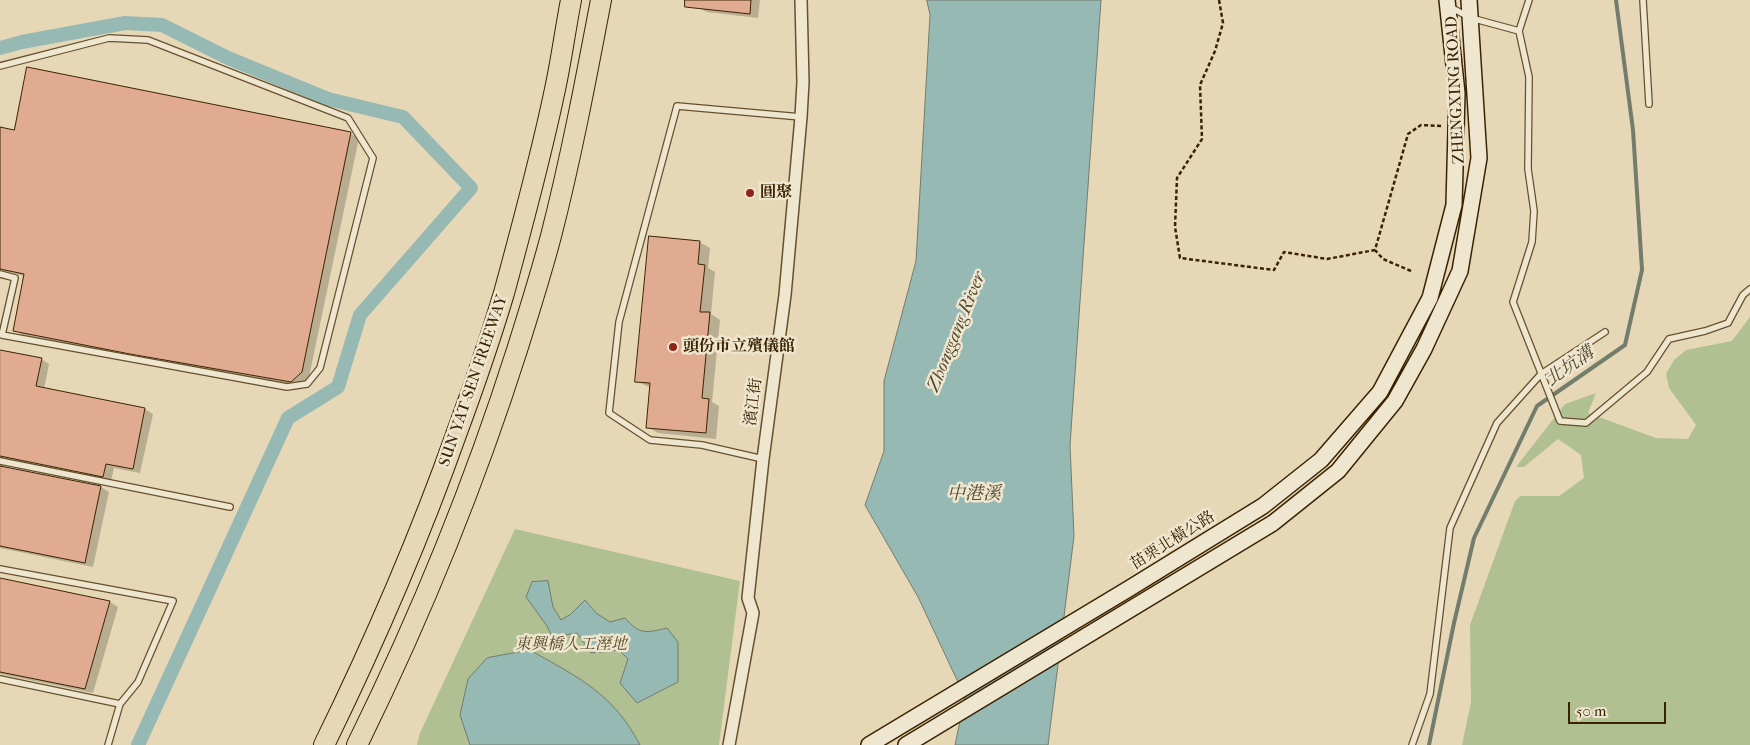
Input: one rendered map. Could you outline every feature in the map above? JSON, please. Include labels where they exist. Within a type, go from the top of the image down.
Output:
[{"type":"highway","name":"SUN YAT-SEN FREEWAY","points":[[324,745],[398,587],[472,392],[503,295],[528,200],[554,93],[571,0]]},
{"type":"highway","name":"SUN YAT-SEN FREEWAY","points":[[357,745],[414,623],[461,512],[498,408],[551,236],[580,112],[600,0]]},
{"type":"main road","name":"ZHENGXING ROAD","points":[[906,745],[1273,522],[1338,471],[1395,401],[1424,349],[1460,271],[1479,158],[1469,0]]},
{"type":"main road","name":"ZHENGXING ROAD","points":[[1430,298],[1454,205],[1457,93],[1447,3]]},
{"type":"main road","name":"苗栗北橫公路","points":[[869,745],[1263,506],[1321,460],[1380,392],[1430,298]]},
{"type":"street","name":"濱江街","points":[[729,745],[753,613],[748,598],[763,459],[785,295],[803,82],[801,0]]},
{"type":"lane","points":[[1529,0],[1519,31],[1529,77],[1528,169],[1534,211],[1532,242],[1513,302],[1560,421],[1586,423],[1647,372],[1669,339],[1705,331],[1728,323],[1743,295],[1750,289]]},
{"type":"lane","points":[[1644,0],[1649,104]]},
{"type":"lane","points":[[1447,3],[1471,18],[1519,31]]},
{"type":"lane","points":[[0,66],[109,38],[148,40],[348,118],[373,158],[320,368],[307,384],[287,387],[2,335],[15,278],[0,274]]},
{"type":"lane","points":[[763,459],[702,445],[650,440],[609,413],[619,322],[677,106],[801,117]]},
{"type":"lane","points":[[1412,745],[1430,694],[1450,528],[1497,423],[1541,374],[1605,332]]},
{"type":"lane","points":[[0,461],[230,507]]},
{"type":"lane","points":[[0,569],[173,602],[138,682],[120,704],[108,745]]},
{"type":"lane","points":[[0,679],[120,704]]},
{"type":"path","points":[[1219,0],[1223,23],[1215,51],[1200,85],[1202,139],[1177,178],[1175,227],[1180,258],[1274,270],[1284,252],[1327,259],[1374,250]]},
{"type":"path","points":[[1374,250],[1408,134],[1421,125],[1456,126]]},
{"type":"path","points":[[1374,250],[1383,259],[1410,270]]},
{"type":"green space","points":[[1750,317],[1750,745],[1462,745],[1471,702],[1470,625],[1515,501],[1520,496],[1559,496],[1584,478],[1581,455],[1558,439],[1524,467],[1516,467],[1565,404],[1596,393],[1588,413],[1656,438],[1688,439],[1696,425],[1669,388],[1666,374],[1674,360],[1686,350],[1732,341]]},
{"type":"green space","name":"東興橋人工溼地","points":[[515,529],[740,581],[719,745],[417,745],[420,733]]},
{"type":"water","name":"中港溪","points":[[927,0],[1101,0],[1070,445],[1074,536],[1048,745],[955,745],[965,697],[918,597],[865,505],[884,451],[884,381],[916,261],[930,15]]},
{"type":"water","points":[[548,581],[553,607],[561,620],[571,614],[585,600],[596,613],[610,622],[625,618],[639,630],[648,632],[667,628],[678,642],[678,682],[637,703],[620,683],[628,659],[619,650],[591,653],[577,633],[552,637],[547,626],[526,597],[532,582]]},
{"type":"water","points":[[530,650],[564,669],[606,699],[630,727],[640,745],[470,745],[460,715],[468,679],[487,658]]},
{"type":"building","points":[[685,0],[751,0],[750,14],[685,7]]},
{"type":"building","points":[[27,67],[351,132],[302,372],[291,382],[130,354],[13,331],[24,274],[0,269],[0,127],[14,130]]},
{"type":"building","name":"頭份市立殯儀館","points":[[649,236],[700,241],[698,264],[705,265],[700,312],[710,312],[702,398],[709,399],[706,433],[646,428],[650,383],[635,382]]},
{"type":"building","points":[[0,350],[42,358],[36,386],[145,408],[133,469],[106,464],[103,477],[0,456]]},
{"type":"building","points":[[0,466],[101,486],[85,563],[0,546]]},
{"type":"building","points":[[0,578],[110,601],[85,689],[0,672]]},
{"type":"waterway","name":"北坑溝","points":[[1429,745],[1474,538],[1537,406],[1625,345],[1642,270],[1633,130],[1616,0]]},
{"type":"waterway","points":[[0,48],[22,42],[125,23],[162,25],[228,58],[328,99],[403,117],[471,188],[360,315],[338,387],[288,418],[138,745]]},
{"type":"place","name":"圓聚","points":[[750,193]]},
{"type":"place","name":"頭份市立殯儀館","points":[[673,347]]},
{"type":"water label","name":"Zhonggang River","points":[[957,332]]}]
